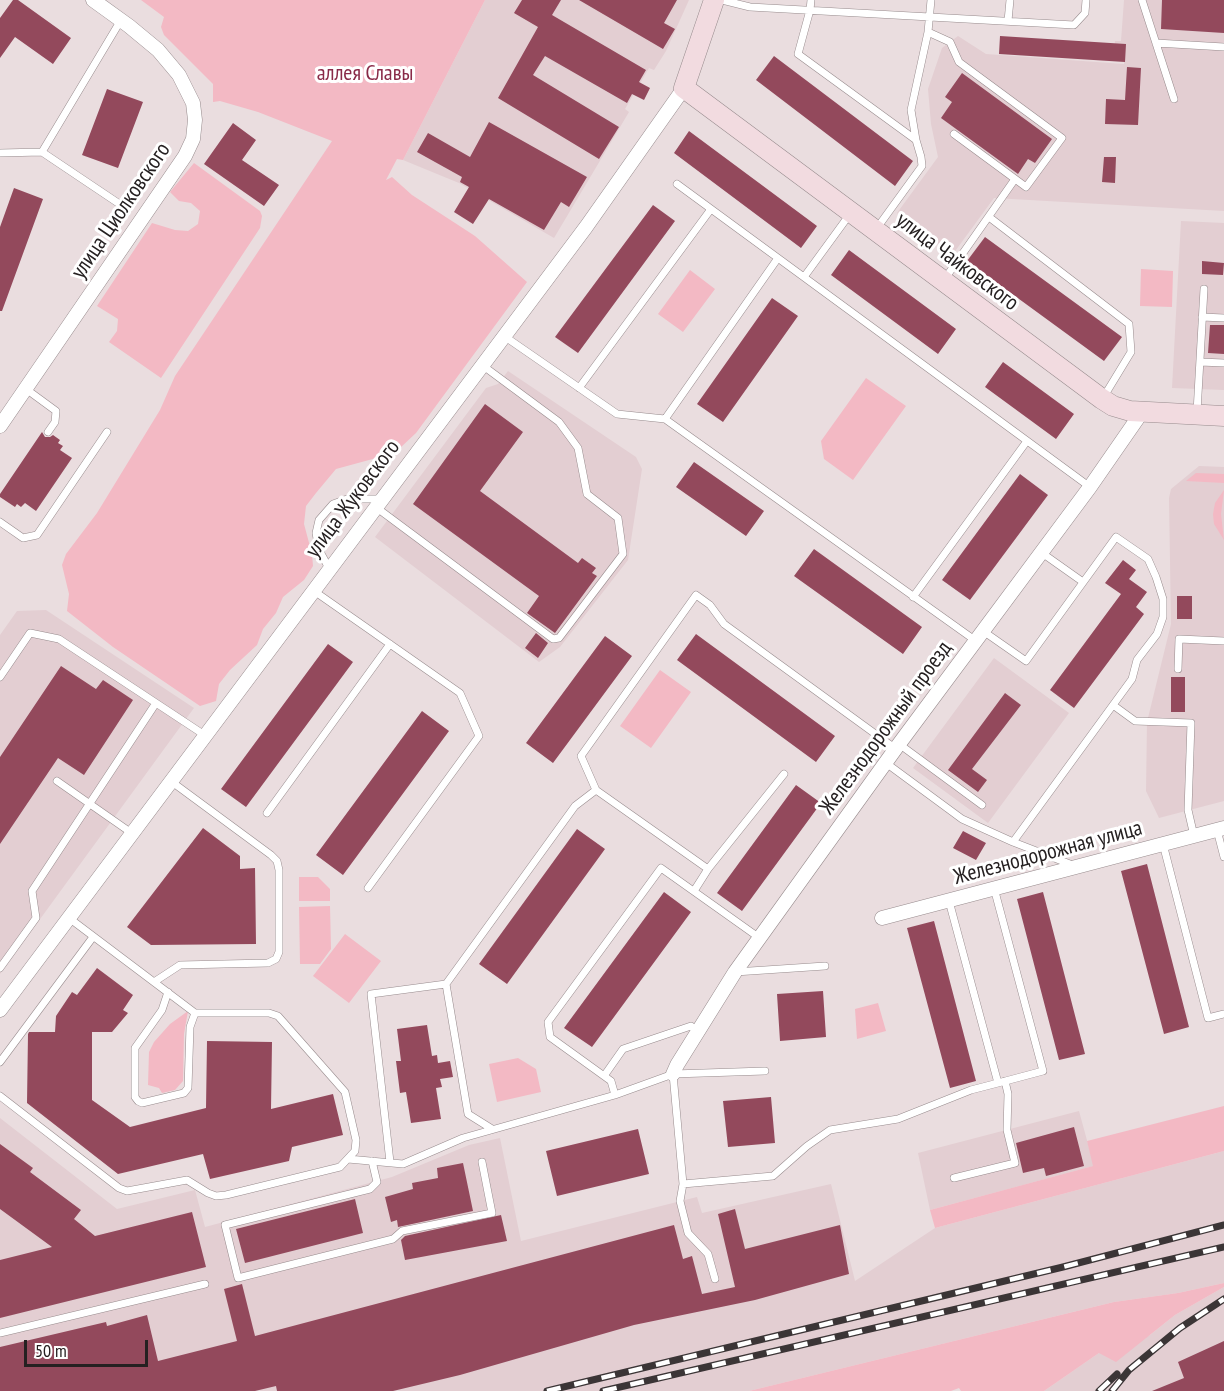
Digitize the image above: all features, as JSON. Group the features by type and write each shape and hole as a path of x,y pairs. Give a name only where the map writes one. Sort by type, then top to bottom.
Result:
{"street":[{"name":"улица Циолковского","path":"0,426 185,156 193,139 195,120 193,103 179,75 158,50 93,0"},
{"name":"улица Жуковского","path":"0,1010 380,504 674,105 690,74 714,0"},
{"name":"улица Чайковского","path":"684,88 1102,399 1124,410 1224,416"},
{"name":"Железнодорожный проезд","path":"673,1074 735,972 761,939 886,762 1090,487 1142,412"},
{"name":"Железнодорожная улица","path":"882,918 1220,829"}],"lane":[{"path":"722,0 750,7 1074,25 1085,13 1086,0"},
{"path":"811,0 798,54 916,140"},
{"path":"875,230 922,166 910,110 928,32 931,0"},
{"path":"1008,21 1010,0"},
{"path":"1142,0 1174,99"},
{"path":"42,152 121,20"},
{"path":"928,32 950,42 959,62 1062,138 1026,187 954,134"},
{"path":"1156,43 1224,47"},
{"path":"0,153 42,152 121,205"},
{"path":"944,281 1015,179"},
{"path":"677,184 1090,487"},
{"path":"579,388 711,209"},
{"path":"804,277 851,212"},
{"path":"989,217 1129,324 1131,352 1102,399"},
{"path":"665,419 778,258"},
{"path":"1197,415 1204,289"},
{"path":"1202,317 1224,318"},
{"path":"504,336 617,414 665,419 913,597 1026,661 1116,537 1148,559 1163,599 1163,617 1157,634 1137,660 1132,679 1013,842"},
{"path":"1200,362 1224,363"},
{"path":"330,570 319,550 316,532 319,520 333,504 347,499 380,504 553,639 559,638 623,554 618,518 587,494 578,447 559,422 482,365"},
{"path":"26,389 56,411 55,422 48,432"},
{"path":"0,522 23,538 37,535 107,432"},
{"path":"913,597 1027,441"},
{"path":"1042,553 1083,582"},
{"path":"314,591 460,693 478,736 368,888"},
{"path":"708,869 596,790 580,756 696,595 710,605 724,624 982,805"},
{"path":"0,677 30,633 58,639 206,736"},
{"path":"1178,669 1179,639 1224,641"},
{"path":"267,813 390,644"},
{"path":"0,968 36,918 32,891 156,703"},
{"path":"1113,705 1135,721 1191,723 1188,810 1194,836"},
{"path":"886,762 962,819 1077,867"},
{"path":"694,891 708,869 784,774"},
{"path":"57,781 133,834"},
{"path":"154,982 180,965 268,963 276,959 279,952 279,870 277,861 172,782"},
{"path":"492,1129 468,1114 446,984 575,806 596,790"},
{"path":"1220,829 1224,857"},
{"path":"1163,844 1208,1018 1224,1014"},
{"path":"615,1095 611,1081 550,1037 548,1022 661,868 761,939"},
{"path":"683,1184 773,1176 807,1146 830,1130 898,1119 971,1090 1043,1071 994,888"},
{"path":"949,901 1002,1082 1008,1094 1006,1130 1015,1162 954,1178"},
{"path":"0,1096 119,1188 127,1191 187,1180 208,1193 216,1196 226,1195 340,1167 355,1151 356,1140 345,1092 278,1016 269,1013 195,1013 69,918"},
{"path":"0,1062 93,937"},
{"path":"735,972 825,966"},
{"path":"390,1162 371,994 446,984"},
{"path":"168,992 162,1010 135,1048 135,1097 138,1101 142,1103 184,1093 188,1088 190,1027 195,1013"},
{"path":"604,1076 623,1049 691,1026 698,1031"},
{"path":"348,1160 403,1164 463,1138 615,1095 673,1074 765,1071"},
{"path":"673,1074 683,1184 680,1201 688,1233 708,1254 715,1279"},
{"path":"372,1161 377,1182 370,1189 225,1226 238,1278 393,1239 402,1231 492,1213 482,1162"},
{"path":"0,1334 205,1284"}],"shaded area":[{"path":"485,0 689,0 666,51 654,70 649,68 625,109 629,112 554,238 459,183 403,160"},
{"path":"1124,0 1224,0 1224,211 994,198 953,254 897,213 938,157 931,124 928,89 942,48 958,36 986,54 1124,64 1125,53 1114,52 1115,41 1121,41"},
{"path":"1181,221 1224,223 1224,390 1172,388"},
{"path":"508,371 636,457 642,469 628,560 560,647 539,662 375,537 486,388 498,384"},
{"path":"1199,466 1224,467 1224,801 1159,818 1146,791 1147,722 1171,624 1169,498 1171,489"},
{"path":"46,610 194,708 0,974 0,635 17,611"},
{"path":"994,658 1069,713 988,823 913,768"},
{"path":"1079,1111 1094,1166 930,1210 918,1153"},
{"path":"0,1118 117,1209 195,1190 205,1227 392,1177 469,1145 500,1138 521,1241 697,1197 702,1213 831,1184 855,1281 935,1228 1224,1151 1224,1283 1178,1293 1114,1302 749,1391 0,1391"},
{"path":"1224,1287 1224,1391 1044,1391 1099,1353 1150,1335 1175,1315"}],"green space":[{"name":"аллея Славы","path":"141,0 485,0 403,160 397,159 386,180 392,177 412,195 475,236 527,282 416,433 400,448 380,457 336,469 316,493 306,506 304,524 313,566 304,580 283,597 276,613 263,629 257,645 230,670 219,684 216,701 200,706 113,647 67,611 69,594 62,565 66,554 97,513 160,410 175,376 332,141 258,112 220,101 213,102 213,84 164,35 161,27 164,17"},
{"path":"194,163 260,211 262,216 260,228 161,378 109,342 117,331 118,319 97,306 152,223 175,230 188,231 198,224 200,211 191,203 179,201 170,192"},
{"path":"1141,269 1173,271 1172,307 1140,306"},
{"path":"690,270 715,289 683,332 658,314"},
{"path":"866,378 906,406 853,480 824,459 821,441"},
{"path":"1196,473 1224,474 1224,483 1186,481"},
{"path":"1224,490 1221,514 1224,540 1214,524 1213,514 1215,503"},
{"path":"660,670 691,692 651,748 620,726"},
{"path":"299,877 318,877 330,889 330,901 299,901"},
{"path":"330,906 331,949 320,964 300,964 299,907"},
{"path":"345,934 381,961 349,1003 313,976"},
{"path":"878,1003 886,1031 857,1039 855,1009"},
{"path":"188,1011 184,1034 183,1081 175,1090 162,1093 159,1088 148,1085 149,1052 154,1042 170,1024"},
{"path":"518,1058 536,1069 541,1092 497,1102 489,1064"},
{"path":"1224,1106 1224,1151 935,1228 930,1210 1093,1166 1087,1141"},
{"path":"1224,1283 1224,1287 1175,1315 1116,1362 1099,1353 1044,1391 961,1391 959,1388 951,1391 749,1391 1114,1302 1178,1293"}],"building":[{"path":"13,0 18,0 71,38 53,64 15,37 0,58 0,18"},
{"path":"522,0 561,0 552,15 646,70 639,82 650,88 644,100 632,94 627,103 545,56 533,75 619,127 599,159 498,98 538,27 514,13"},
{"path":"579,0 677,0 664,23 675,29 663,49"},
{"path":"1162,0 1224,0 1224,33 1161,29"},
{"path":"1000,36 1126,44 1125,62 999,54"},
{"path":"774,56 913,161 895,186 756,80"},
{"path":"1127,67 1141,68 1138,125 1105,124 1106,99 1125,100"},
{"path":"962,73 1052,139 1035,163 1028,159 1018,174 941,118 952,102 945,97"},
{"path":"107,89 143,102 118,168 82,155"},
{"path":"489,122 587,177 569,207 561,202 544,230 489,199 473,224 454,212 469,187 460,182 462,177 417,152 428,133 470,157"},
{"path":"233,123 256,140 242,160 279,185 264,206 204,164"},
{"path":"689,131 817,226 801,248 674,153"},
{"path":"1104,157 1116,157 1115,183 1102,182"},
{"path":"14,188 43,199 2,311 0,311 0,227"},
{"path":"653,205 675,221 578,353 555,337"},
{"path":"985,237 1122,337 1104,361 967,261"},
{"path":"849,250 956,329 938,354 831,275"},
{"path":"1202,261 1224,263 1223,275 1202,274"},
{"path":"772,298 798,316 723,422 697,404"},
{"path":"1210,325 1224,325 1224,354 1208,353"},
{"path":"1003,362 1074,414 1056,439 985,387"},
{"path":"485,404 523,432 480,491 578,563 582,558 596,568 592,573 597,576 555,633 527,613 539,596 413,504"},
{"path":"42,432 45,437 53,435 60,440 58,443 63,446 60,450 72,458 36,511 25,503 21,507 17,504 15,507 0,497 0,494"},
{"path":"694,462 764,511 746,536 676,487"},
{"path":"1020,474 1048,495 970,600 942,580"},
{"path":"814,549 922,627 903,654 794,576"},
{"path":"1123,560 1136,570 1129,579 1147,592 1136,607 1144,614 1074,708 1050,690 1121,594 1105,583"},
{"path":"1177,596 1192,596 1192,619 1177,619"},
{"path":"536,633 548,643 538,658 525,648"},
{"path":"696,634 835,736 816,762 677,660"},
{"path":"605,636 632,656 553,763 526,743"},
{"path":"328,644 353,662 246,807 221,789"},
{"path":"61,666 96,689 103,680 133,700 84,775 58,758 0,844 0,757"},
{"path":"1171,677 1185,677 1185,712 1171,712"},
{"path":"1005,693 1021,705 972,769 987,780 978,792 948,770"},
{"path":"422,711 449,731 343,875 316,855"},
{"path":"796,785 821,803 742,911 717,893"},
{"path":"203,828 240,856 240,869 255,868 256,944 151,945 127,927"},
{"path":"577,829 605,849 507,984 479,964"},
{"path":"963,831 986,843 976,860 953,848"},
{"path":"1147,864 1189,1027 1164,1034 1121,871"},
{"path":"664,892 691,912 592,1047 564,1028"},
{"path":"1043,892 1085,1054 1059,1060 1017,899"},
{"path":"934,921 976,1081 950,1088 907,928"},
{"path":"97,968 133,995 123,1010 128,1013 112,1032 92,1032 92,1100 130,1127 206,1108 207,1041 272,1042 271,1109 333,1094 343,1135 292,1147 289,1161 210,1179 203,1154 118,1174 27,1103 29,1032 55,1032 56,1016 72,992 77,995"},
{"path":"823,991 826,1037 780,1041 777,994"},
{"path":"427,1025 432,1056 437,1055 438,1063 450,1061 453,1077 440,1079 442,1087 436,1088 441,1119 411,1123 406,1092 400,1093 396,1061 401,1061 397,1029"},
{"path":"771,1097 775,1143 728,1147 723,1101"},
{"path":"1074,1127 1084,1166 1046,1176 1044,1168 1023,1173 1016,1143"},
{"path":"638,1129 649,1174 557,1196 546,1151"},
{"path":"0,1144 33,1168 30,1172 81,1210 74,1219 95,1236 192,1212 206,1267 0,1318 0,1260 52,1247 0,1209"},
{"path":"463,1163 473,1211 398,1227 397,1220 391,1222 385,1197 413,1189 412,1183 438,1178 437,1168"},
{"path":"355,1199 363,1233 245,1263 236,1229"},
{"path":"735,1209 745,1249 840,1225 849,1274 755,1300 634,1325 460,1375 393,1391 277,1391 276,1386 255,1391 0,1391 0,1347 106,1322 107,1326 147,1315 158,1361 237,1341 224,1289 242,1284 255,1336 674,1225 683,1259 692,1256 702,1294 735,1287 718,1214"},
{"path":"501,1215 507,1241 405,1260 401,1240 405,1236"},
{"path":"1224,1341 1224,1391 1152,1391 1184,1378 1178,1362"}],"railway":[{"path":"547,1391 1063,1267 1224,1225"},
{"path":"603,1391 1224,1247"},
{"path":"1112,1391 1129,1370 1180,1328 1224,1299"},
{"path":"1099,1391 1117,1374"}]}
